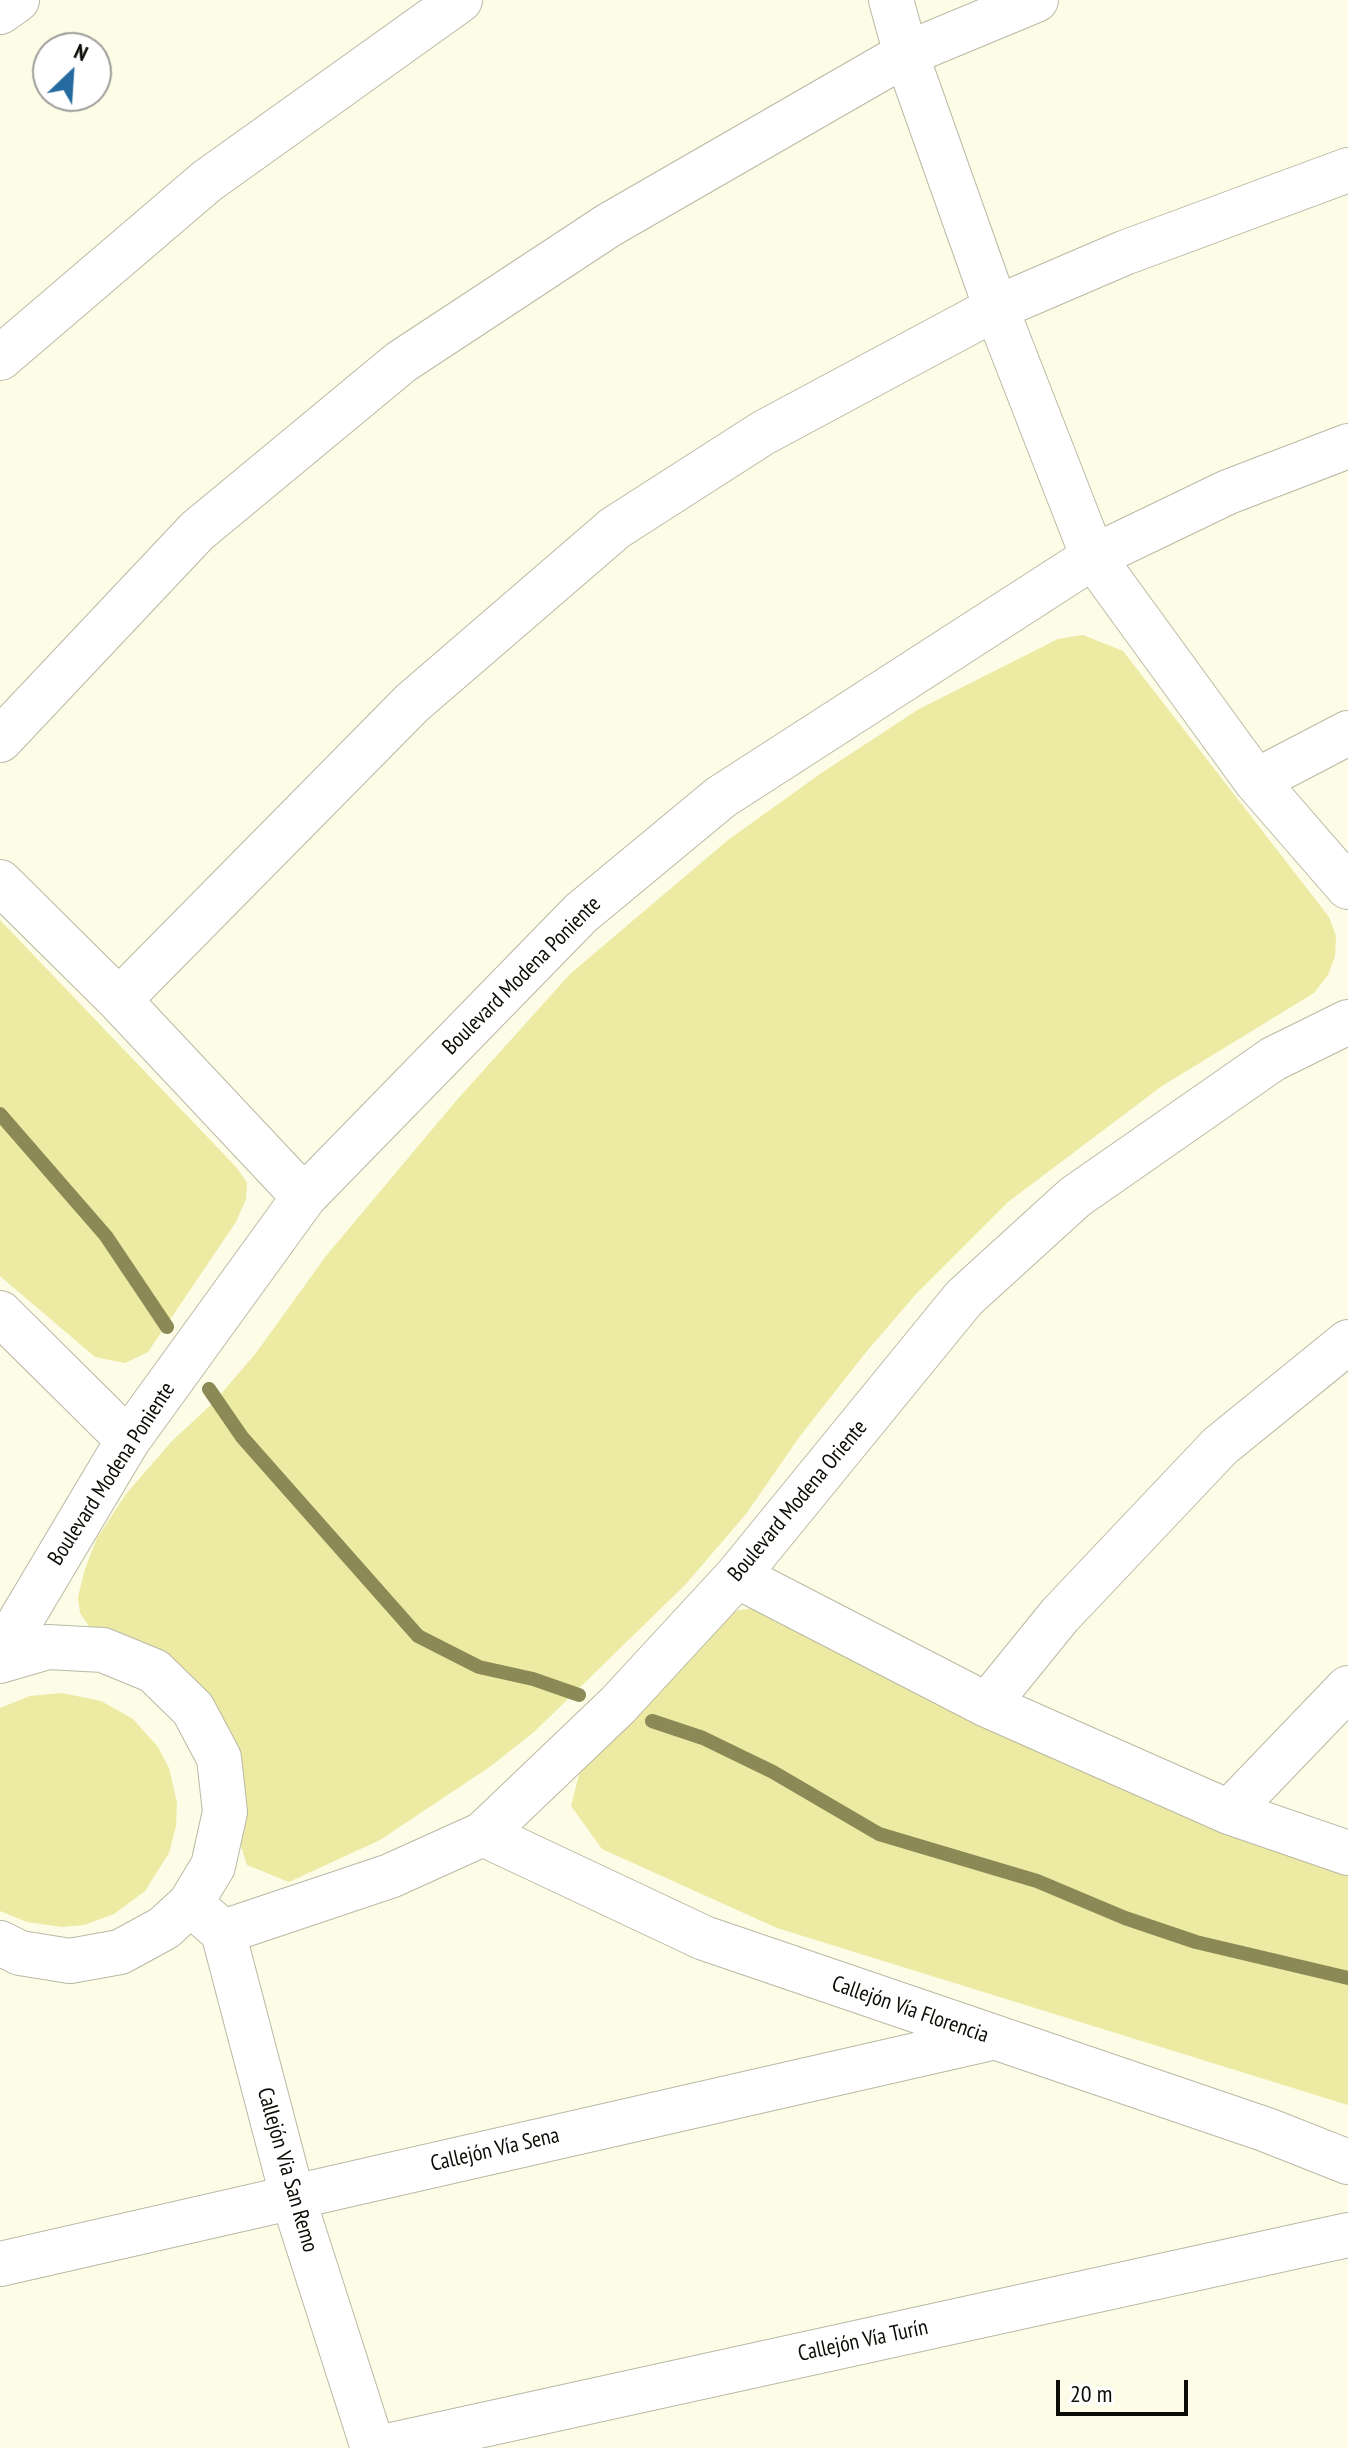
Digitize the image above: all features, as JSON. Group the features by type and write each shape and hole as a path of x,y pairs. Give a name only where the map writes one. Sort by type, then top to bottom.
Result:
{"street":[{"path":"0,12 17,0"},
{"path":"0,358 207,181 460,0"},
{"path":"891,0 906,54 996,308 1093,557 1256,781 1348,887"},
{"path":"0,740 197,531 401,362 609,225 906,54 1036,0"},
{"path":"119,1000 412,703 615,528 763,433 996,308 1124,253 1348,170"},
{"name":"Boulevard Modena Poniente","path":"0,1655 128,1440 304,1197 581,913 721,797 1093,557 1228,492 1348,446"},
{"path":"1256,781 1348,733"},
{"path":"0,882 119,1000 304,1197"},
{"name":"Boulevard Modena Oriente","path":"223,1932 390,1876 483,1834 618,1705 737,1576 964,1298 1075,1197 1273,1059 1348,1022"},
{"path":"0,1313 128,1440"},
{"path":"987,1705 1060,1615 1220,1446 1348,1342"},
{"path":"737,1576 987,1705 1229,1812 1348,1853"},
{"path":"0,1661 48,1647 103,1650 154,1671 193,1709 219,1758 225,1812 213,1866 190,1904 164,1928 120,1952 70,1961 7,1952"},
{"path":"1229,1812 1348,1688"},
{"name":"Callejón Vía Florencia","path":"483,1834 704,1938 1267,2130 1348,2162"},
{"path":"190,1904 223,1932"},
{"name":"Callejón Via San Remo","path":"223,1932 292,2195 376,2448"},
{"name":"Callejón Vía Sena","path":"0,2264 991,2038"},
{"name":"Callejón Vía Turín","path":"376,2448 1348,2235"}],"shaded area":[{"path":"1083,635 1123,651 1329,917 1336,936 1335,956 1328,975 1314,993 1162,1086 1008,1202 916,1294 867,1351 800,1436 746,1514 685,1585 535,1731 491,1766 380,1840 289,1882 247,1865 240,1843 228,1741 91,1629 80,1613 78,1597 85,1569 97,1538 126,1494 256,1353 326,1256 456,1101 570,974 728,840 820,774 919,709 1058,639"},
{"path":"0,920 237,1168 247,1183 246,1199 236,1222 148,1352 125,1363 95,1357 0,1276"},
{"path":"768,1606 1348,1871 1348,2105 777,1928 602,1849 571,1806 581,1767 734,1611"},
{"path":"62,1693 101,1701 133,1719 158,1747 169,1768 177,1803 176,1826 169,1853 145,1891 114,1914 84,1925 62,1927 27,1922 0,1911 0,1708 30,1696"}],"waterway":[{"path":"0,1114 106,1236 167,1327"},
{"path":"209,1389 242,1437 418,1636 479,1667 533,1679 579,1695"},
{"path":"652,1721 703,1738 773,1772 879,1834 1037,1881 1125,1918 1196,1942 1348,1978"}]}
